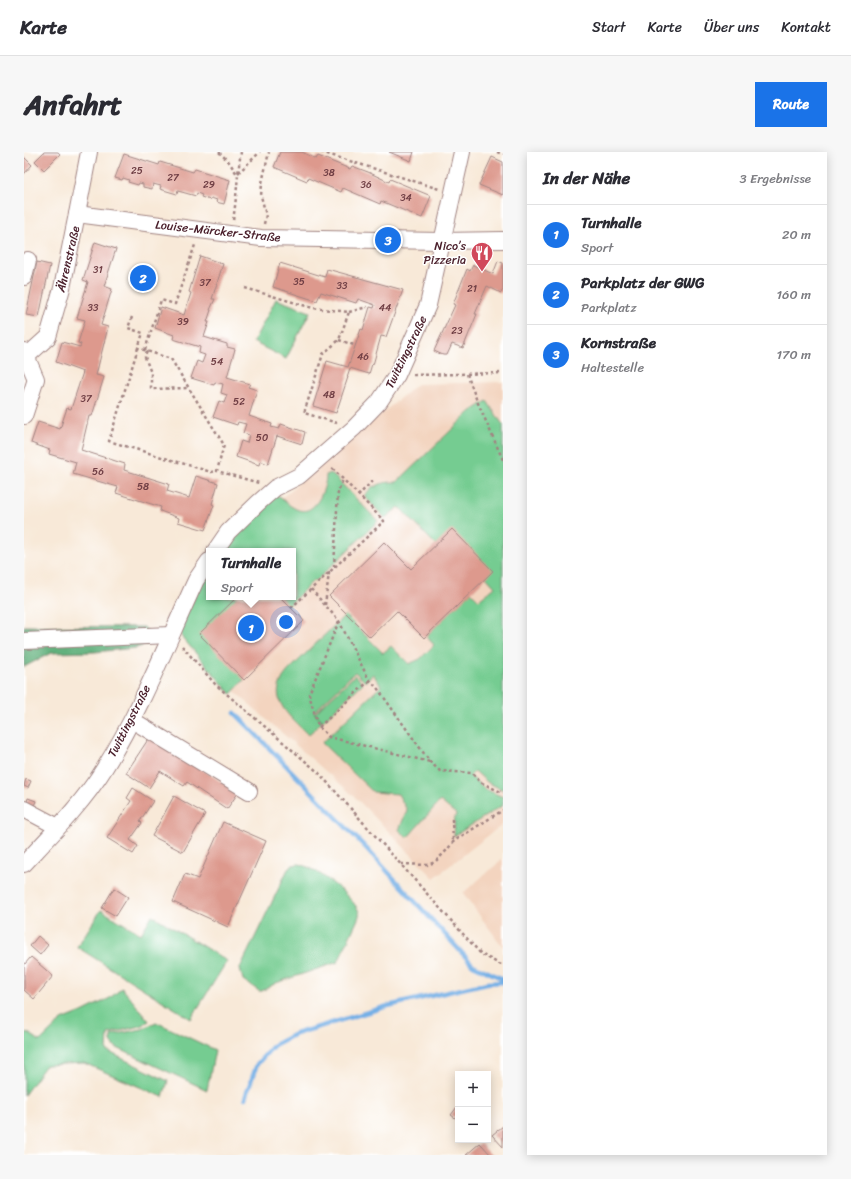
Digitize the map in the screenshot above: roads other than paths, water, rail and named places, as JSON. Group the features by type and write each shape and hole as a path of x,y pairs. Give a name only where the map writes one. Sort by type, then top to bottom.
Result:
{"street":[{"name":"Ährenstraße","path":"25,354 48,337 62,288 78,214 89,152"},
{"name":"Twittingstraße","path":"217,548 228,532 275,488 299,476 354,428 379,402 397,375 428,305 462,152"},
{"name":"Louise-Märcker-Straße","path":"78,214 261,238 442,241 503,240"},
{"path":"24,277 28,260"},
{"path":"24,416 36,380 25,354"},
{"name":"Twittingstraße","path":"24,864 73,810 104,770 132,720 196,580 206,565"},
{"path":"24,641 171,635"},
{"path":"132,720 249,791"},
{"path":"24,809 58,827"}],"waterway":[{"path":"235,713 366,848 473,965 503,979"},
{"path":"245,1098 257,1064 274,1045 295,1034 388,1006 487,983 503,982"}],"place":[{"name":"Kornstraße","path":"388,240"},
{"name":"Nico’s Pizzeria","path":"482,272"},
{"name":"Parkplatz der GWG","path":"143,278"},
{"name":"Turnhalle","path":"251,628"}]}
